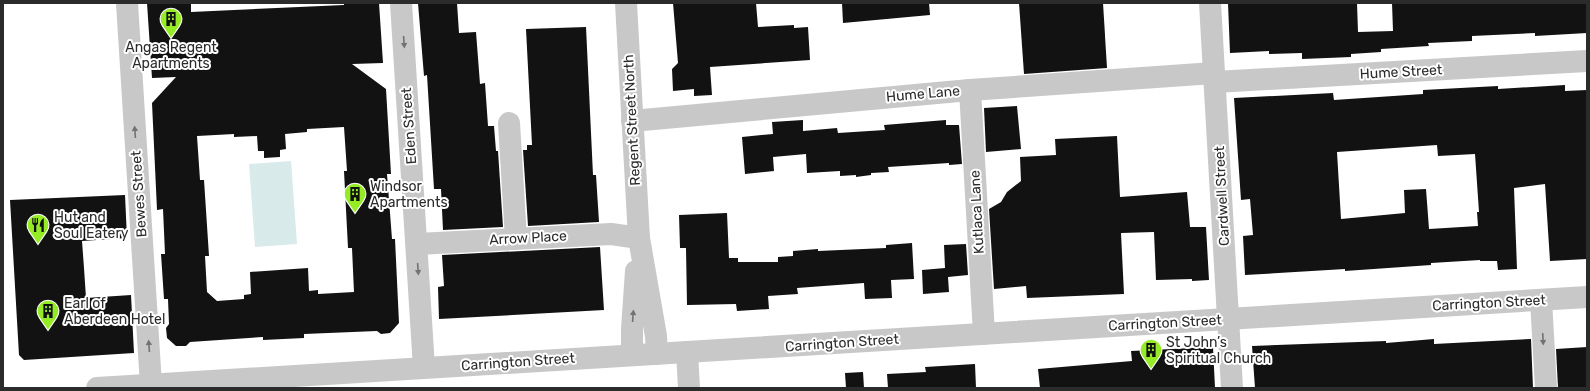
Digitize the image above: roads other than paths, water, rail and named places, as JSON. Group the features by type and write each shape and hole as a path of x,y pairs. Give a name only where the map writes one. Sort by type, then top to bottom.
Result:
{"street":[{"name":"Bewes Street","path":"126,3 151,385"},
{"name":"Eden Street","path":"401,3 424,368"},
{"name":"Regent Street North","path":"626,3 639,238 656,336 657,354"},
{"name":"Cardwell Street","path":"1210,3 1232,388"},
{"name":"Hume Street","path":"1215,78 1587,61"},
{"name":"Hume Lane","path":"632,121 970,90 1215,78"},
{"name":"Kutlaca Lane","path":"970,90 984,334"},
{"path":"509,123 516,239"},
{"name":"Arrow Place","path":"417,244 611,234 639,238"},
{"name":"Regent Street North","path":"632,355 632,329 639,238"},
{"name":"Carrington Street","path":"97,388 151,385 193,385 424,368 1587,297"},
{"path":"1541,300 1546,388"},
{"path":"687,352 689,388"}],"place":[{"name":"Angas Regent Apartments","path":"171,38"},
{"name":"Windsor Apartments","path":"355,214"},
{"name":"Hut and Soul Eatery","path":"38,244"},
{"name":"Earl of Aberdeen Hotel","path":"48,330"},
{"name":"St John’s Spiritual Church","path":"1151,370"}]}
